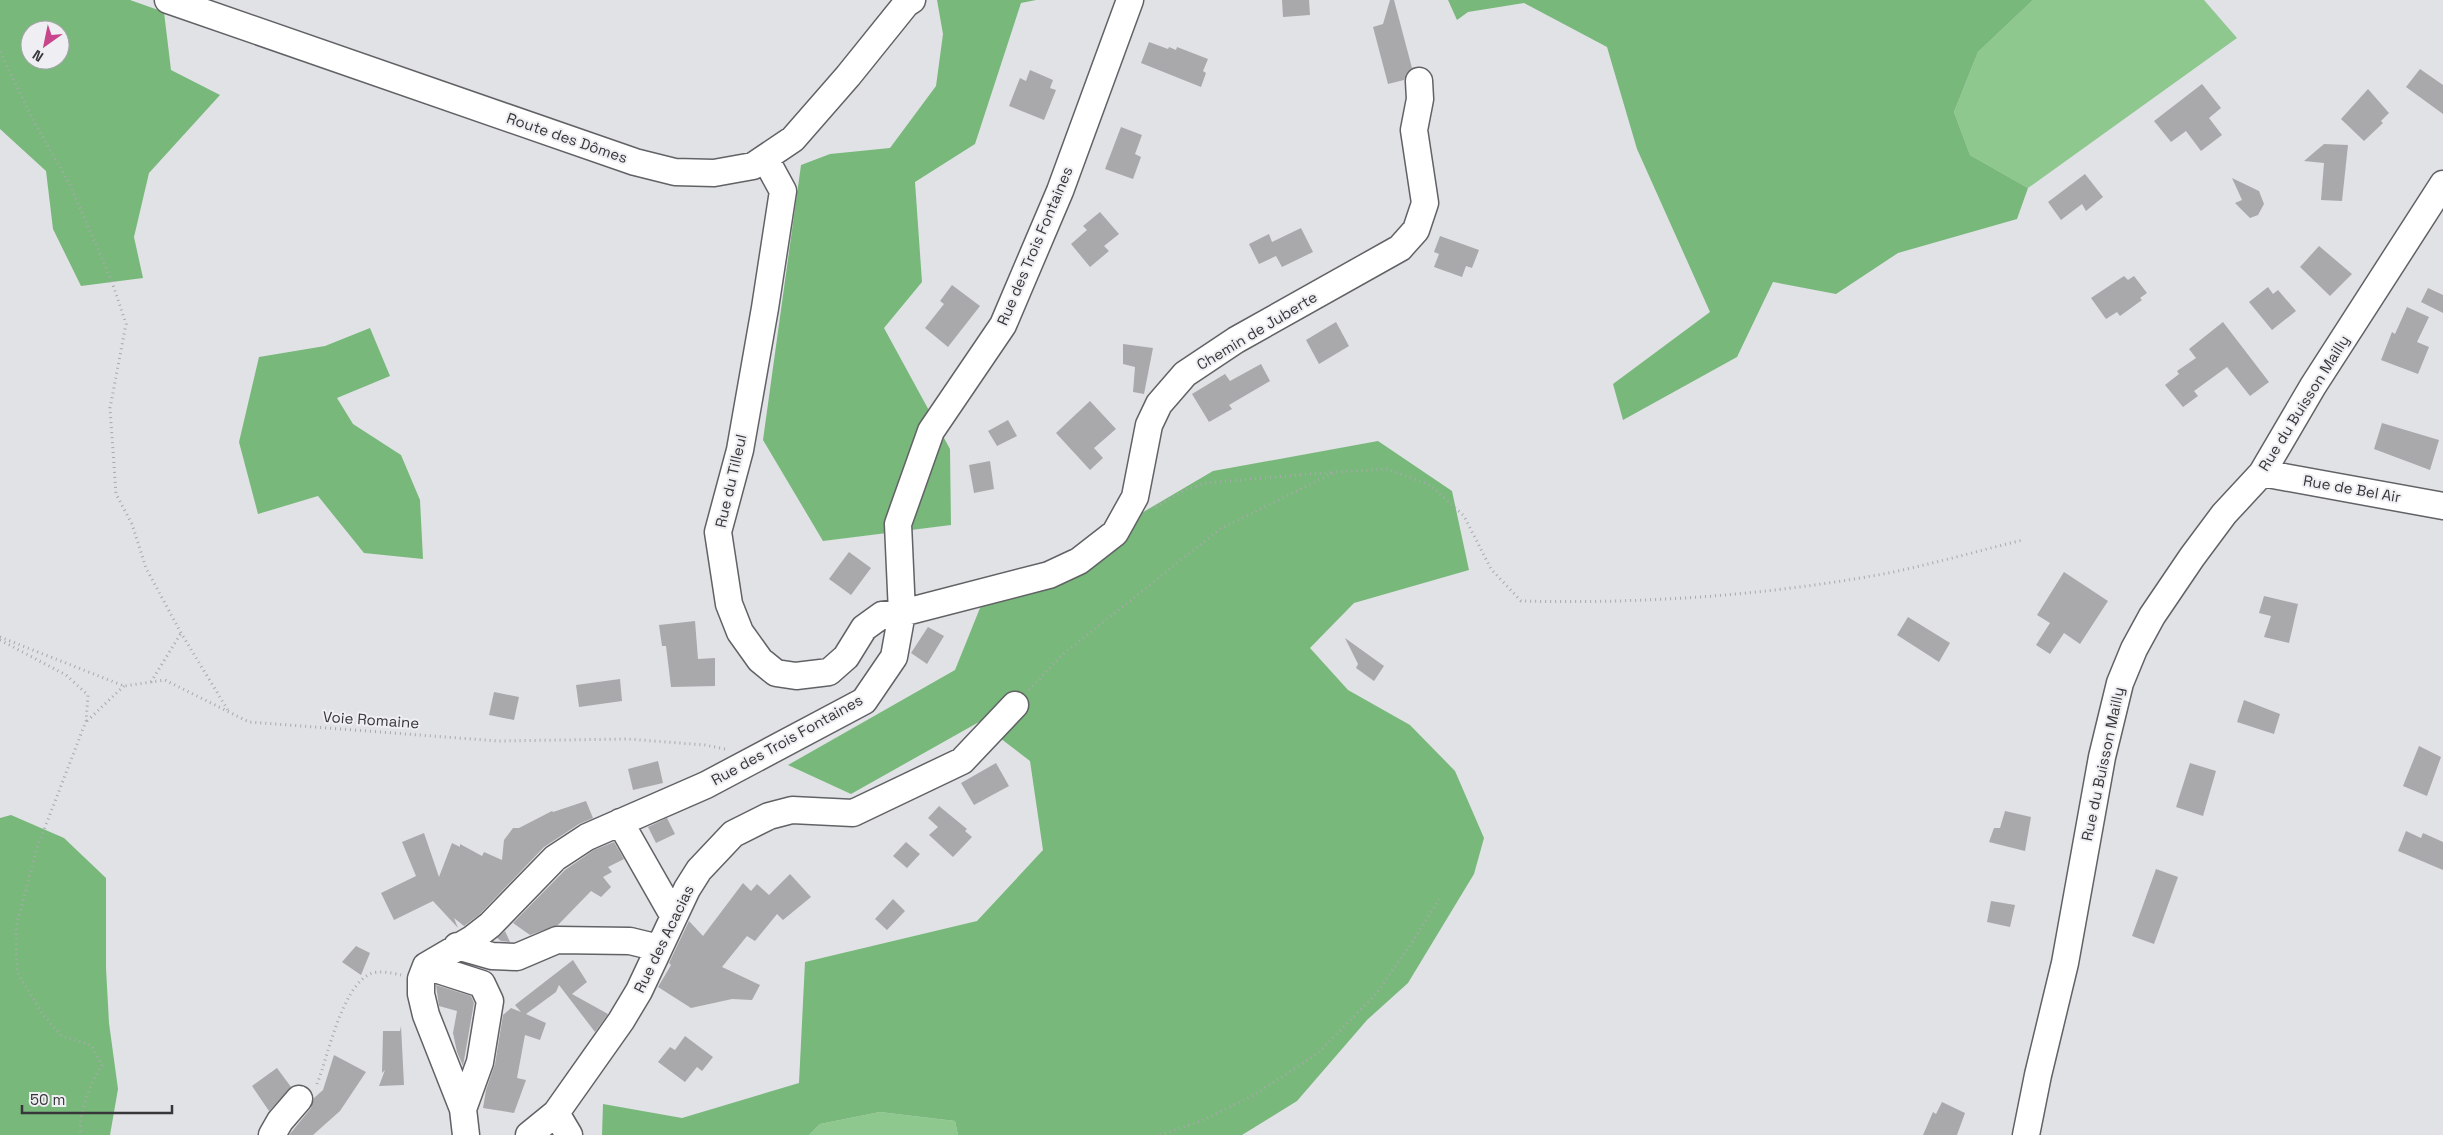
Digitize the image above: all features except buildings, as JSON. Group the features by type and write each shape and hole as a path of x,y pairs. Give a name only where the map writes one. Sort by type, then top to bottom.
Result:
{"street":[{"name":"Route des Dômes","path":"168,0 635,162 675,172 714,173 753,166 793,139 848,76 906,4 912,0"},
{"name":"Rue des Trois Fontaines","path":"424,972 458,946 472,939 490,924 555,858 587,837 706,785 759,755 864,701 894,657 902,613 898,524 931,431 1003,325 1060,191 1130,0"},
{"name":"Chemin de Juberte","path":"902,613 1049,575 1079,561 1115,532 1135,497 1149,425 1159,404 1185,374 1236,340 1400,248 1416,230 1425,202 1414,130 1420,99 1419,81"},
{"name":"Rue du Tilleul","path":"765,158 783,191 740,450 718,532 729,604 740,632 760,660 776,673 796,676 828,672 846,657 864,628 882,615 902,613"},
{"name":"Rue du Buisson Mailly","path":"2026,1135 2038,1075 2065,963 2102,757 2120,683 2134,650 2152,616 2187,564 2224,514 2262,473 2318,378 2443,184"},
{"name":"Rue de Bel Air","path":"2262,473 2443,506"},
{"name":"Rue des Acacias","path":"528,1135 556,1112 621,1021 639,991 674,915 699,870 733,834 769,816 792,810 853,813 962,761 1015,705"},
{"path":"620,822 674,915"},
{"path":"458,946 492,956 517,958 557,940 630,940 659,948"},
{"path":"462,1109 480,1062 490,1001 482,984 424,972 420,994 426,1015 462,1109 466,1135"},
{"path":"272,1135 280,1121 299,1099"},
{"path":"556,1112 569,1135"}],"path":[{"path":"0,52 34,120 69,183 112,279 126,324 110,408 116,494 132,524 146,568 181,633 229,712"},
{"path":"1153,509 1183,491 1205,483 1387,469 1430,485 1464,516 1491,569 1522,601 1577,602 1739,594 1873,575 2023,540"},
{"path":"1015,705 1062,655 1220,529 1335,472"},
{"path":"150,682 181,633"},
{"path":"0,638 124,686 86,721"},
{"path":"0,638 66,675 88,695 86,721 37,848 16,927 17,972 43,1015 62,1036 91,1045 102,1065 95,1075 85,1104 81,1135"},
{"name":"Voie Romaine","path":"124,686 166,680 249,722 498,741 628,739 705,745 759,755"},
{"path":"1160,1135 1201,1122 1254,1095 1316,1054 1376,994 1415,938 1439,899"},
{"path":"299,1099 314,1092 334,1028 361,981 371,973 424,972"}],"green space":[{"path":"0,0 130,0 164,12 171,70 220,95 149,173 134,237 143,278 81,286 53,229 46,171 0,129"},
{"path":"937,0 1036,0 1021,3 975,144 915,182 922,282 884,328 950,449 951,525 823,541 763,440 801,165 830,154 890,148 936,86 943,34"},
{"path":"1448,0 2033,0 1978,52 1954,112 1970,155 2028,188 2017,219 1898,253 1836,294 1773,282 1737,357 1623,420 1613,384 1710,312 1637,149 1607,47 1524,3 1468,12 1457,20"},
{"path":"2033,0 2204,0 2237,38 2028,188 1970,155 1954,112 1978,52"},
{"path":"370,328 390,376 337,398 353,424 401,455 420,500 423,559 364,553 318,496 258,514 239,442 259,357 325,346"},
{"path":"1378,441 1452,491 1469,570 1354,603 1310,648 1348,690 1410,725 1455,771 1484,838 1474,874 1408,983 1367,1020 1297,1101 1242,1135 958,1135 955,1121 880,1112 820,1124 809,1135 602,1135 603,1104 682,1118 799,1083 805,962 977,921 1043,850 1030,761 979,722 851,794 788,765 955,670 980,608 1213,471"},
{"path":"11,815 64,838 106,878 106,968 109,1023 118,1089 110,1135 0,1135 0,818"},
{"path":"880,1112 955,1121 958,1135 809,1135 820,1124"}]}
